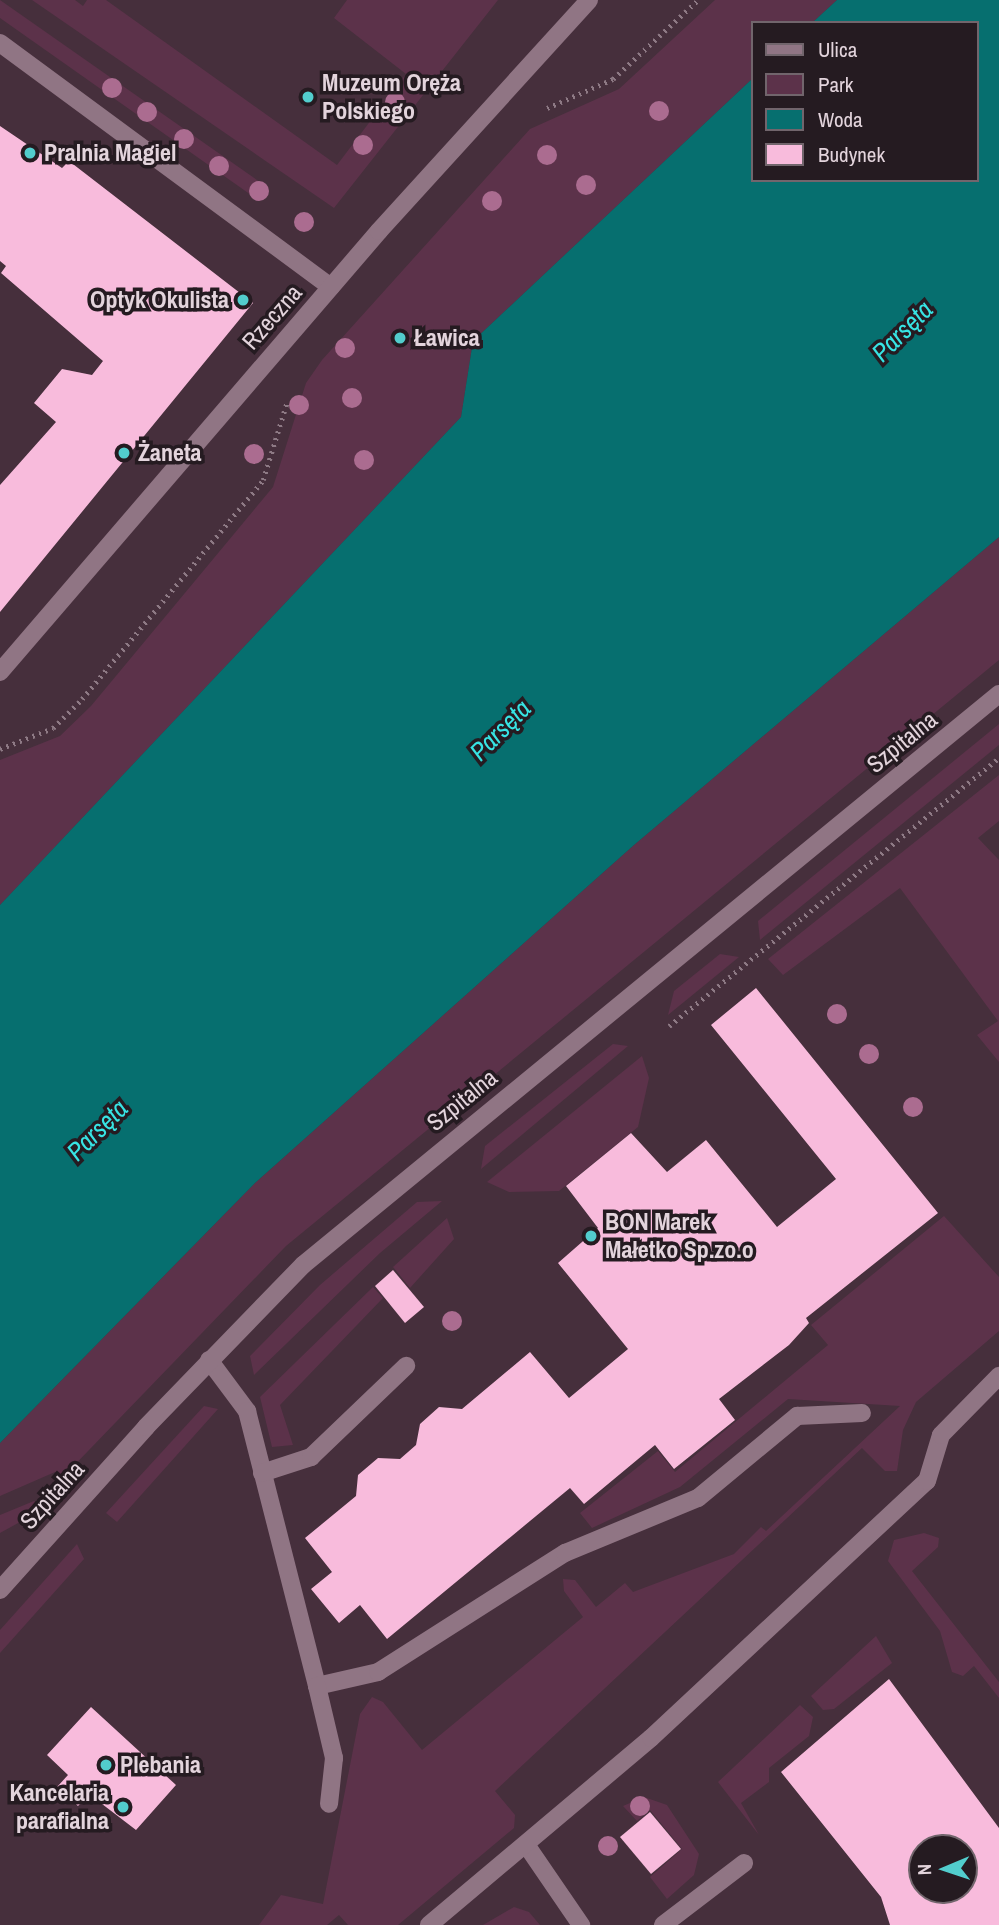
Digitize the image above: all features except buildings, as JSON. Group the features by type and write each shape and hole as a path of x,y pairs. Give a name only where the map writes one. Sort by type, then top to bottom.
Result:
{"street":[{"name":"Rzeczna","path":"0,672 331,287 589,0"},
{"path":"0,43 331,287"},
{"name":"Szpitalna","path":"0,1590 209,1360 347,1227 999,694"},
{"path":"209,1360 242,1399 334,1758 329,1804"},
{"path":"262,1473 311,1457 406,1366"},
{"path":"429,1925 527,1846 927,1481 941,1435 999,1376"},
{"path":"317,1686 378,1672 565,1553 698,1498 797,1416 862,1413"},
{"path":"527,1846 581,1925"},
{"path":"663,1925 744,1863"}],"path":[{"path":"534,114 613,79 698,0"},
{"path":"0,749 36,737 63,719 263,480 291,390"},
{"path":"668,1026 999,758"}],"green space":[{"path":"0,0 267,187 258,200 0,18"},
{"path":"32,0 75,0 83,6 87,0 106,0 337,165 406,74 334,18 347,0 498,0 334,208"},
{"path":"715,0 837,0 814,21 750,21 750,81 473,341 461,417 0,905 0,760 60,736 91,706 273,487 306,383 322,360 530,129 619,89"},
{"path":"999,537 999,660 286,1246 62,1478 55,1472 0,1496 0,1443 255,1183 634,845"},
{"path":"999,724 999,745 760,940 758,921"},
{"path":"999,775 999,821 978,838 999,860 999,1062 977,1035 998,1021 900,888 783,975 768,959"},
{"path":"720,954 739,957 668,1015 674,991"},
{"path":"613,1044 628,1046 481,1169 485,1146"},
{"path":"642,1056 649,1078 638,1127 559,1191 509,1192 487,1182"},
{"path":"442,1201 380,1253 254,1375 250,1356 320,1285 417,1202"},
{"path":"944,1216 999,1277 999,1331 916,1402 903,1430 897,1471 885,1471 862,1448 495,1791 515,1815 514,1828 398,1925 348,1925 339,1915 327,1925 259,1925 281,1895 323,1904 360,1714 372,1697 383,1702 422,1750 583,1617 564,1591 563,1579 575,1580 596,1607 625,1583 633,1592 734,1554 761,1527 766,1531 900,1406 788,1399 680,1487 592,1528 580,1513 658,1451 675,1472 828,1345 811,1325"},
{"path":"447,1218 454,1239 410,1288 393,1267"},
{"path":"373,1287 383,1298 280,1405 293,1445 272,1447 260,1397"},
{"path":"204,1406 218,1409 117,1522 106,1513"},
{"path":"34,1501 40,1505 29,1517 0,1533 0,1515"},
{"path":"924,1533 939,1538 938,1547 912,1571 999,1682 999,1698 974,1666 963,1676 952,1672 940,1631 888,1561 894,1540"},
{"path":"77,1544 84,1559 0,1653 0,1630"},
{"path":"876,1636 892,1663 834,1709 823,1710 811,1696"},
{"path":"800,1705 813,1717 809,1736 769,1768 769,1782 741,1803 759,1835 718,1782"},
{"path":"644,1797 667,1805 699,1854 694,1875 667,1899 650,1877 682,1849 650,1810 637,1821 623,1806"},
{"path":"514,1907 529,1912 540,1925 483,1925"}],"water":[{"name":"Parsęta","path":"837,0 999,0 999,537 634,845 255,1183 0,1443 0,905 461,417 473,341 750,81 750,182 978,182 978,21 814,21"}],"place":[{"name":"Muzeum Oręża Polskiego","path":"308,97"},
{"name":"Pralnia Magiel","path":"30,153"},
{"name":"Optyk Okulista","path":"243,300"},
{"name":"Ławica","path":"400,338"},
{"name":"Żaneta","path":"124,453"},
{"name":"BON Marek Małetko Sp.zo.o","path":"591,1236"},
{"name":"Plebania","path":"106,1765"},
{"name":"Kancelaria parafialna","path":"123,1807"}]}
